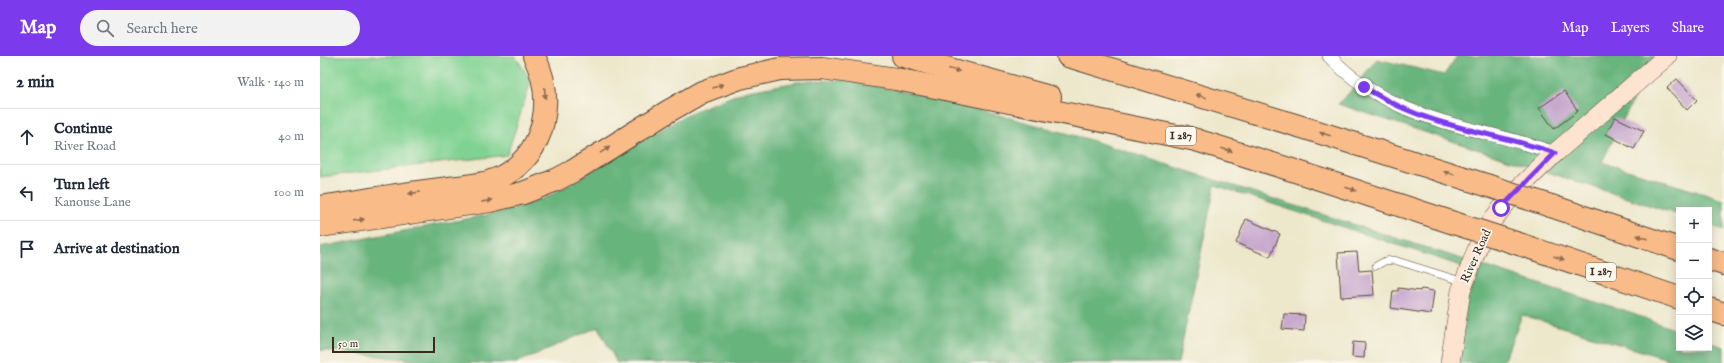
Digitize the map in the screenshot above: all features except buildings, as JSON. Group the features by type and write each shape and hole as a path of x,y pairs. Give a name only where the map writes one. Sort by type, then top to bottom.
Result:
{"highway":[{"path":"320,207 477,184 503,175 515,167 534,146 544,118 546,103 544,85 534,56"},
{"name":"I 287","path":"903,56 1012,86 1196,140 1522,245 1676,297"},
{"path":"1068,56 1298,125 1551,206 1676,248"},
{"path":"320,226 490,201 523,193 551,182 573,171 667,112 702,92 740,78 780,69 801,67 822,68 896,79 1196,140"},
{"path":"1712,261 1724,264"},
{"path":"1712,310 1724,314"}],"street":[{"path":"1329,56 1364,87 1406,109 1463,128 1525,142 1555,153"},
{"name":"River Road","path":"1450,363 1461,291 1481,239 1491,222 1514,193 1555,153 1667,56"}],"lane":[{"path":"1376,266 1385,261 1394,260 1464,282"}],"green space":[{"path":"320,56 515,56 531,81 507,155 320,177"},
{"path":"1457,56 1655,56 1602,162 1724,200 1724,230 1712,226 1712,207 1676,207 1676,214 1338,104 1377,59 1444,75"},
{"path":"852,80 969,107 1084,138 1630,313 1676,330 1676,351 1712,351 1712,343 1724,347 1724,363 1681,363 1522,315 1503,363 1445,363 1461,266 1215,185 1178,363 617,363 598,327 516,363 413,363 407,359 320,350 320,247 502,212 548,197 689,113 743,92 803,81"}],"route":[{"path":"1364,87 1380,97 1406,109 1463,128 1525,142 1555,153 1514,193 1501,208"}]}
